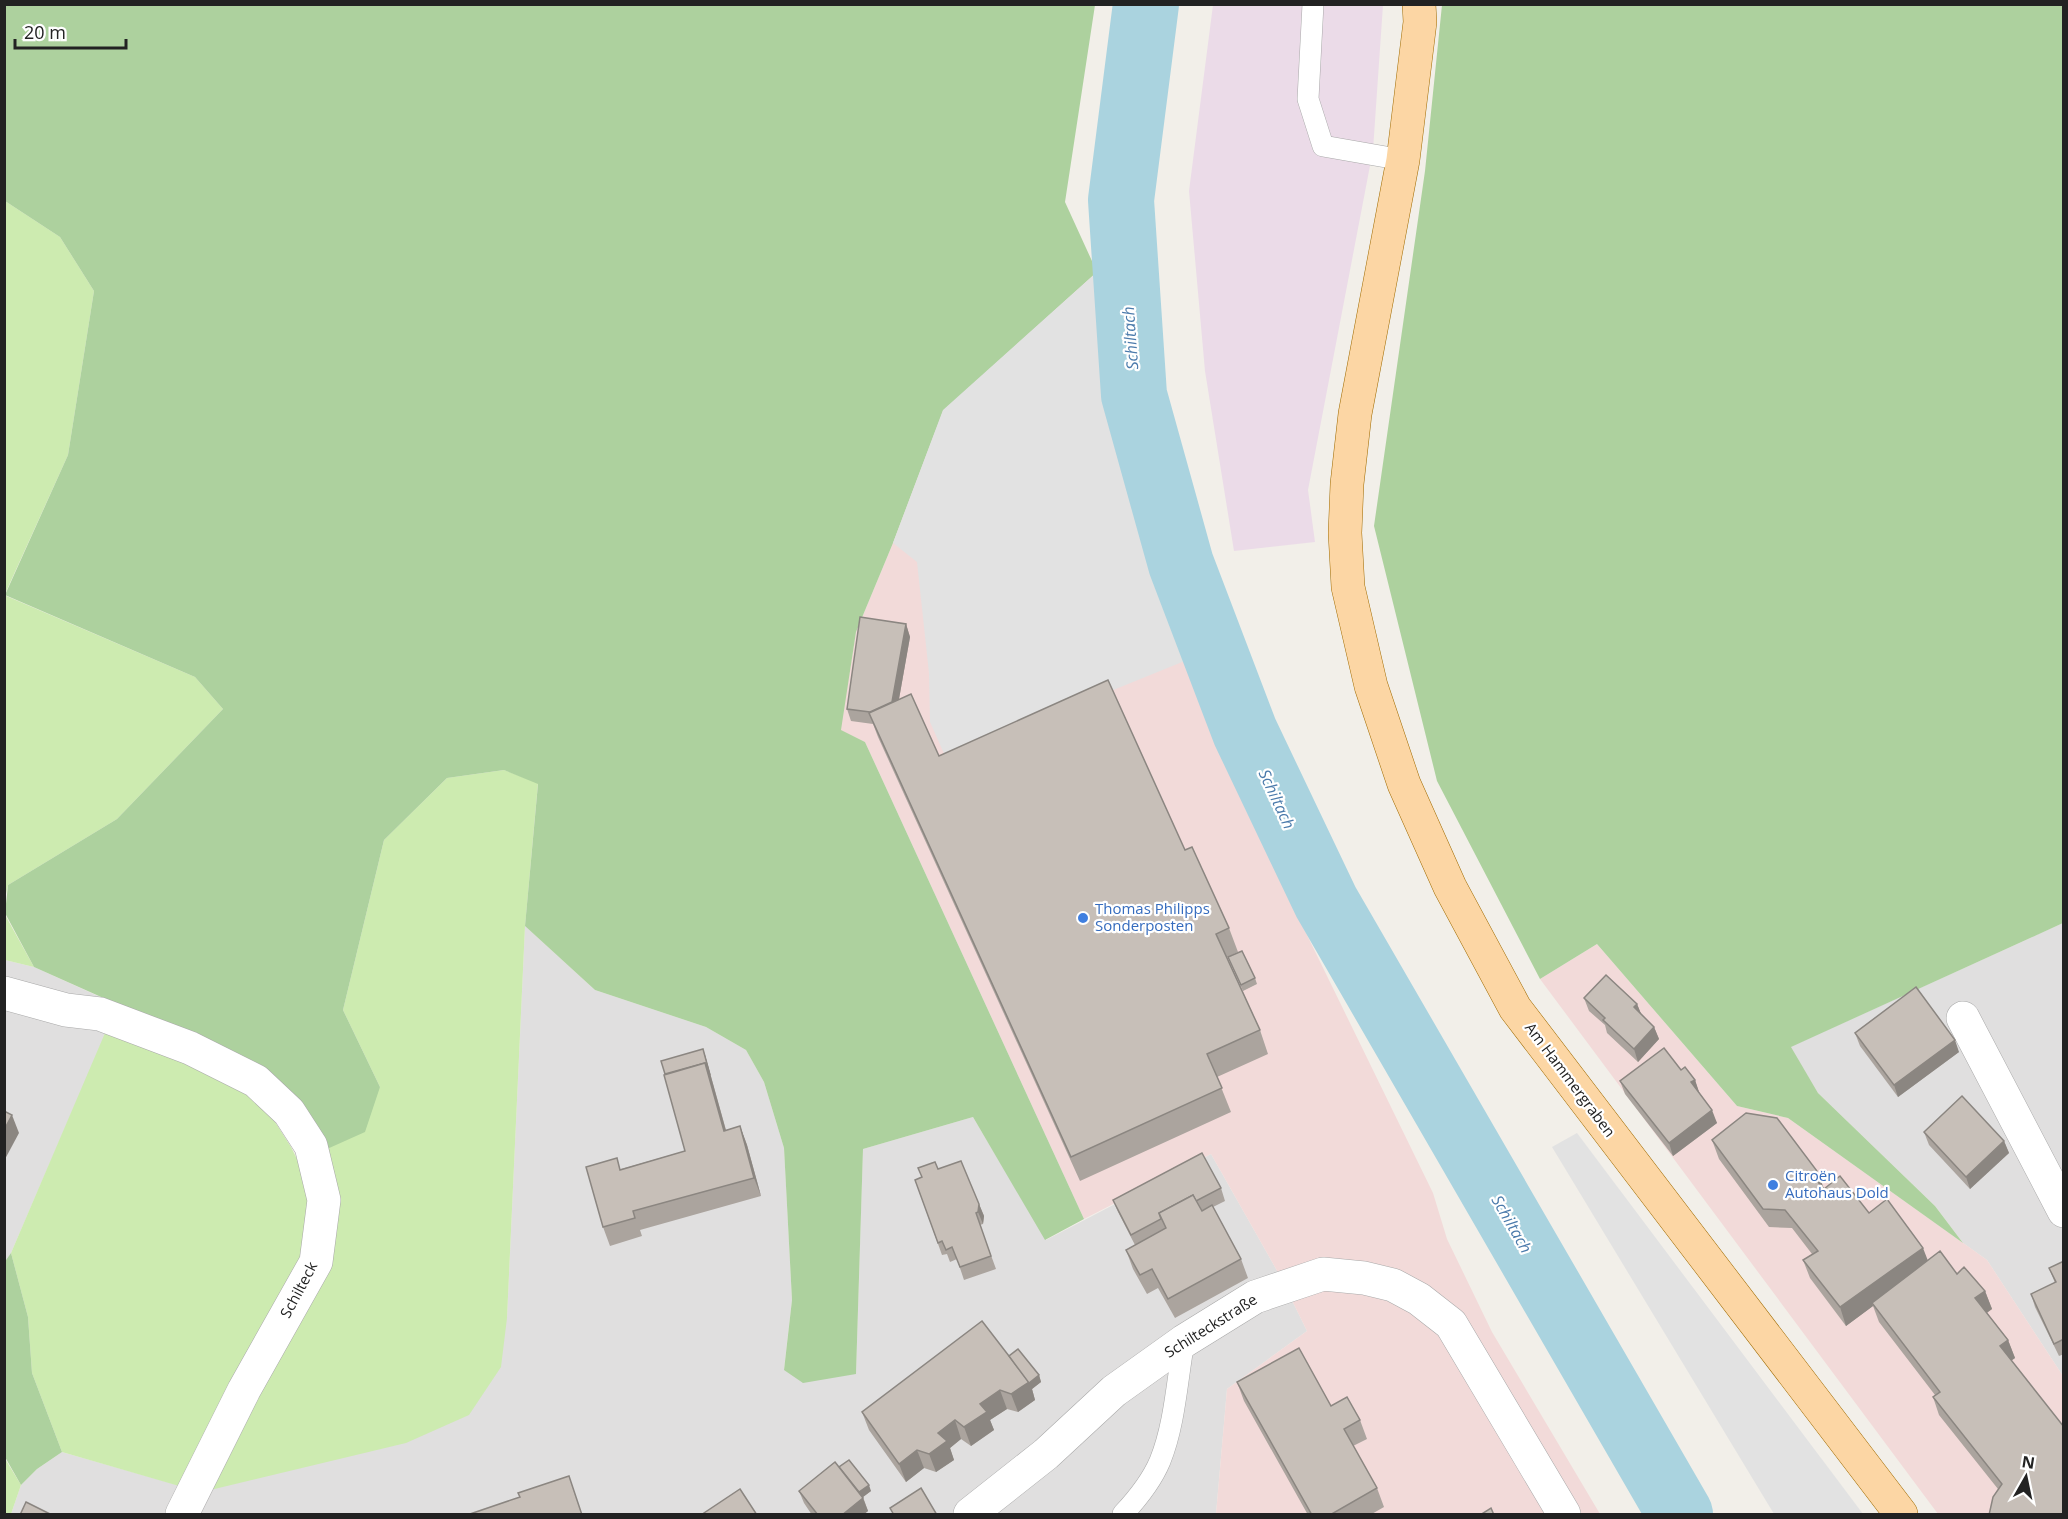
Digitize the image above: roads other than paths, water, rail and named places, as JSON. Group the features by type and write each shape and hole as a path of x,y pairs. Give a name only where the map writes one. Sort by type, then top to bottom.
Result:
{"main road":[{"name":"Am Hammergraben","path":"1419,4 1420,22 1403,160 1355,414 1345,533 1348,587 1371,686 1404,784 1450,887 1515,1008 1901,1515"}],"street":[{"name":"Schilteck","path":"4,993 66,1010 100,1014 190,1048 256,1081 289,1112 311,1146 324,1200 316,1262 244,1390 182,1515"},
{"path":"1963,1018 2064,1211"},
{"name":"Schilteckstraße","path":"970,1515 1046,1454 1114,1391 1184,1341 1255,1297 1323,1274 1364,1278 1393,1285 1419,1299 1451,1324 1564,1515"}],"lane":[{"path":"1313,4 1308,99 1323,146 1403,160"},
{"path":"1123,1515 1138,1498 1160,1461 1169,1427 1184,1341"}],"waterway":[{"name":"Schiltach","path":"1146,4 1121,200 1134,395 1181,564 1245,732 1326,902 1680,1514"}],"place":[{"name":"Thomas Philipps Sonderposten","path":"1083,918"},
{"name":"Citroën Autohaus Dold","path":"1773,1185"}]}
